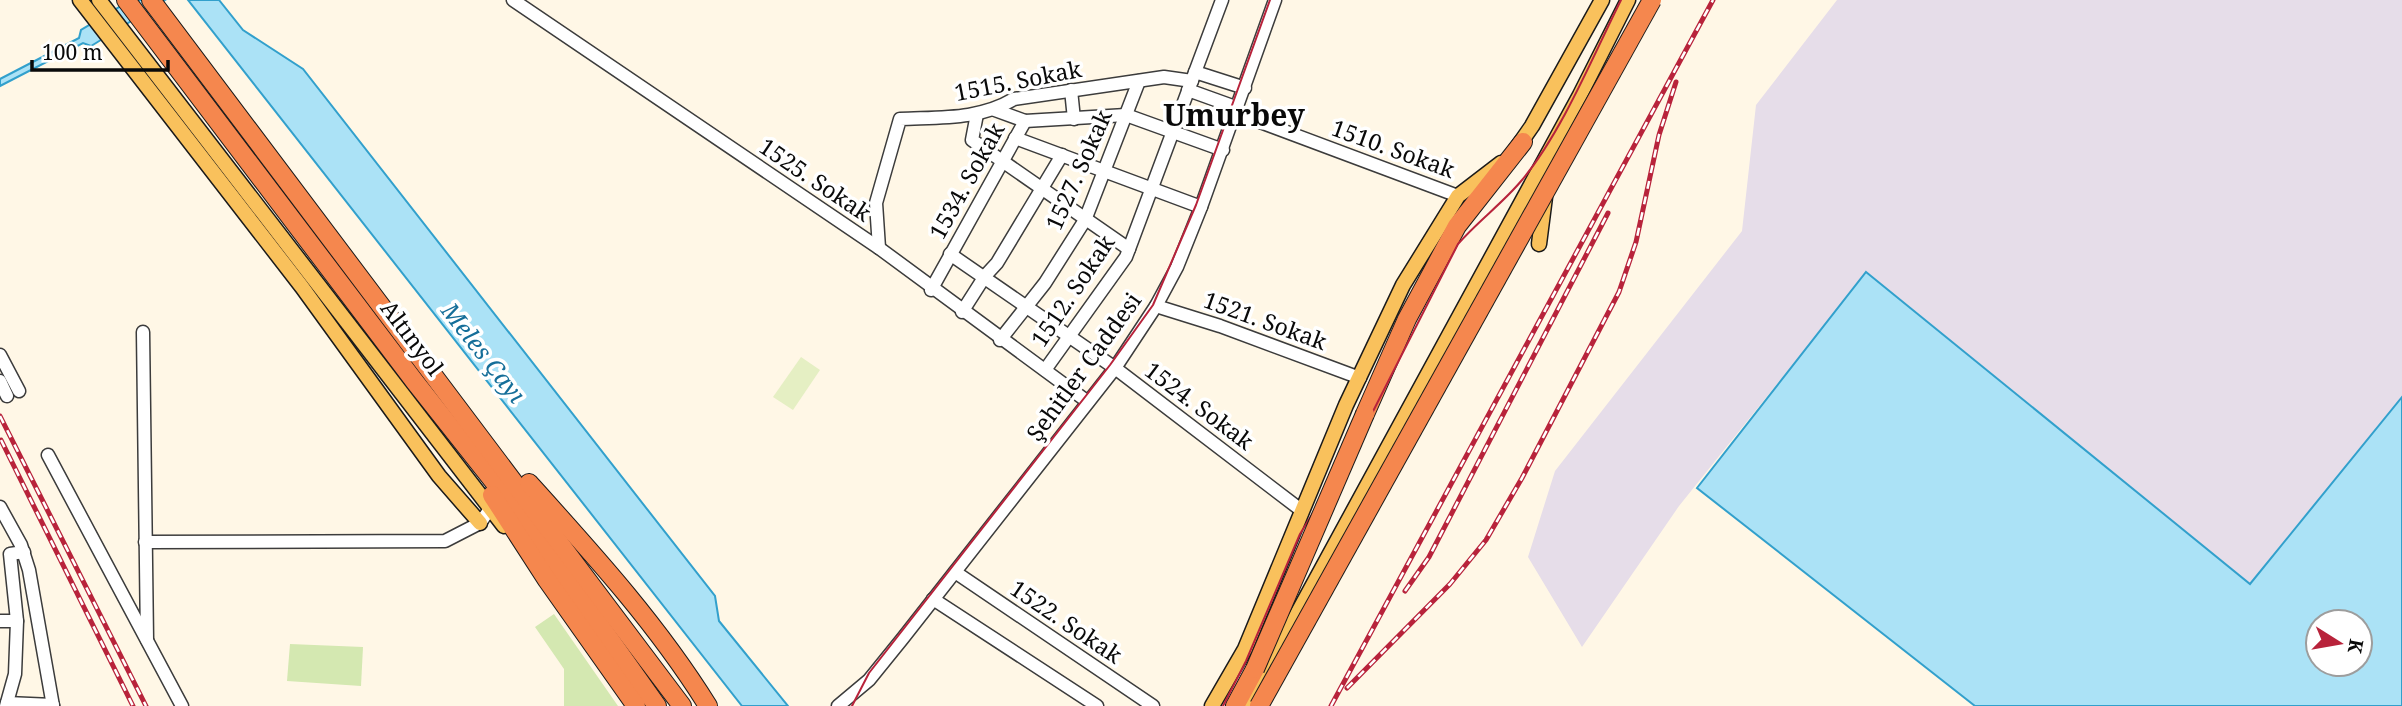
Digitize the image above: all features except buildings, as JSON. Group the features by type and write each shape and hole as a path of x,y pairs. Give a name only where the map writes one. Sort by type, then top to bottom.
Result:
{"highway":[{"name":"Altınyol","path":"126,0 442,417 536,535 657,706"},
{"name":"Altınyol","path":"151,0 682,706"},
{"path":"1259,706 1652,0"},
{"path":"1235,706 1255,669 1398,339 1457,226 1523,142"},
{"path":"442,417 547,580 636,706"},
{"path":"476,430 500,447 598,557 653,625 708,706"}],"main road":[{"path":"80,0 302,287 439,476 480,523"},
{"path":"99,0 547,580"},
{"path":"1212,706 1245,649 1301,510 1404,285 1458,196 1523,142 1602,0"},
{"path":"1247,706 1550,150 1628,0"},
{"path":"1539,244 1550,150"}],"street":[{"name":"1525. Sokak","path":"513,0 879,248 931,290 1088,402"},
{"name":"1512. Sokak","path":"1045,370 1129,249 1222,0"},
{"name":"Şehitler Caddesi","path":"838,706 869,680 955,572 1115,368 1156,306 1177,267 1223,150 1275,0"},
{"name":"1515. Sokak","path":"879,248 876,203 900,119 977,114 995,110 1014,99 1164,77 1245,88"},
{"name":"1527. Sokak","path":"1000,340 1085,220 1139,80"},
{"name":"1510. Sokak","path":"1192,81 1237,110 1458,196"},
{"path":"1071,90 1074,119"},
{"name":"1534. Sokak","path":"931,290 1025,121 995,110"},
{"path":"977,114 972,140 1129,249"},
{"path":"1025,121 1126,115 1223,150"},
{"path":"1015,138 1104,173 1201,206"},
{"path":"961,312 985,275 997,264 1062,155"},
{"name":"1524. Sokak","path":"950,254 985,275 1115,368 1301,510"},
{"name":"1521. Sokak","path":"1156,306 1220,326 1360,378"},
{"path":"143,332 147,640"},
{"path":"0,355 13,393 0,381"},
{"path":"48,455 182,706"},
{"path":"0,507 4,523 24,552 53,705 6,704 15,674 18,621 10,554 24,552"},
{"path":"145,542 445,541 480,523 490,509"},
{"name":"1522. Sokak","path":"955,572 1153,706"},
{"path":"933,599 1097,706"},
{"path":"0,621 18,621"}],"shaded area":[{"path":"1837,0 2402,0 2402,397 2250,585 1866,273 1679,506 1582,647 1528,557 1555,471 1742,231 1756,105"}],"green space":[{"path":"801,357 820,370 793,410 773,397"},
{"path":"554,614 618,706 564,706 564,669 535,627"},
{"path":"290,644 363,647 361,686 287,681"}],"water":[{"path":"131,0 165,0 91,46 83,43 0,86 0,79 79,38 81,30"},
{"name":"Meles Çayı","path":"188,0 219,0 243,30 303,69 715,596 719,621 788,706 742,706"},
{"path":"1866,272 2250,584 2402,397 2402,706 1975,706 1697,488"}],"tram line":[{"path":"852,706 869,673 1110,365 1153,305 1196,205 1270,0"},
{"path":"1223,706 1246,661 1300,534 1362,433 1458,244 1515,188 1537,161 1576,93 1621,0"}],"railway":[{"path":"1331,706 1713,0"},
{"path":"1347,688 1450,584 1486,540 1522,478 1619,292 1636,242 1659,135 1676,82"},
{"path":"1405,591 1429,557 1608,213"},
{"path":"0,416 146,706"},
{"path":"1,440 133,706"}],"district":[{"name":"Umurbey","path":"1234,116"}]}
